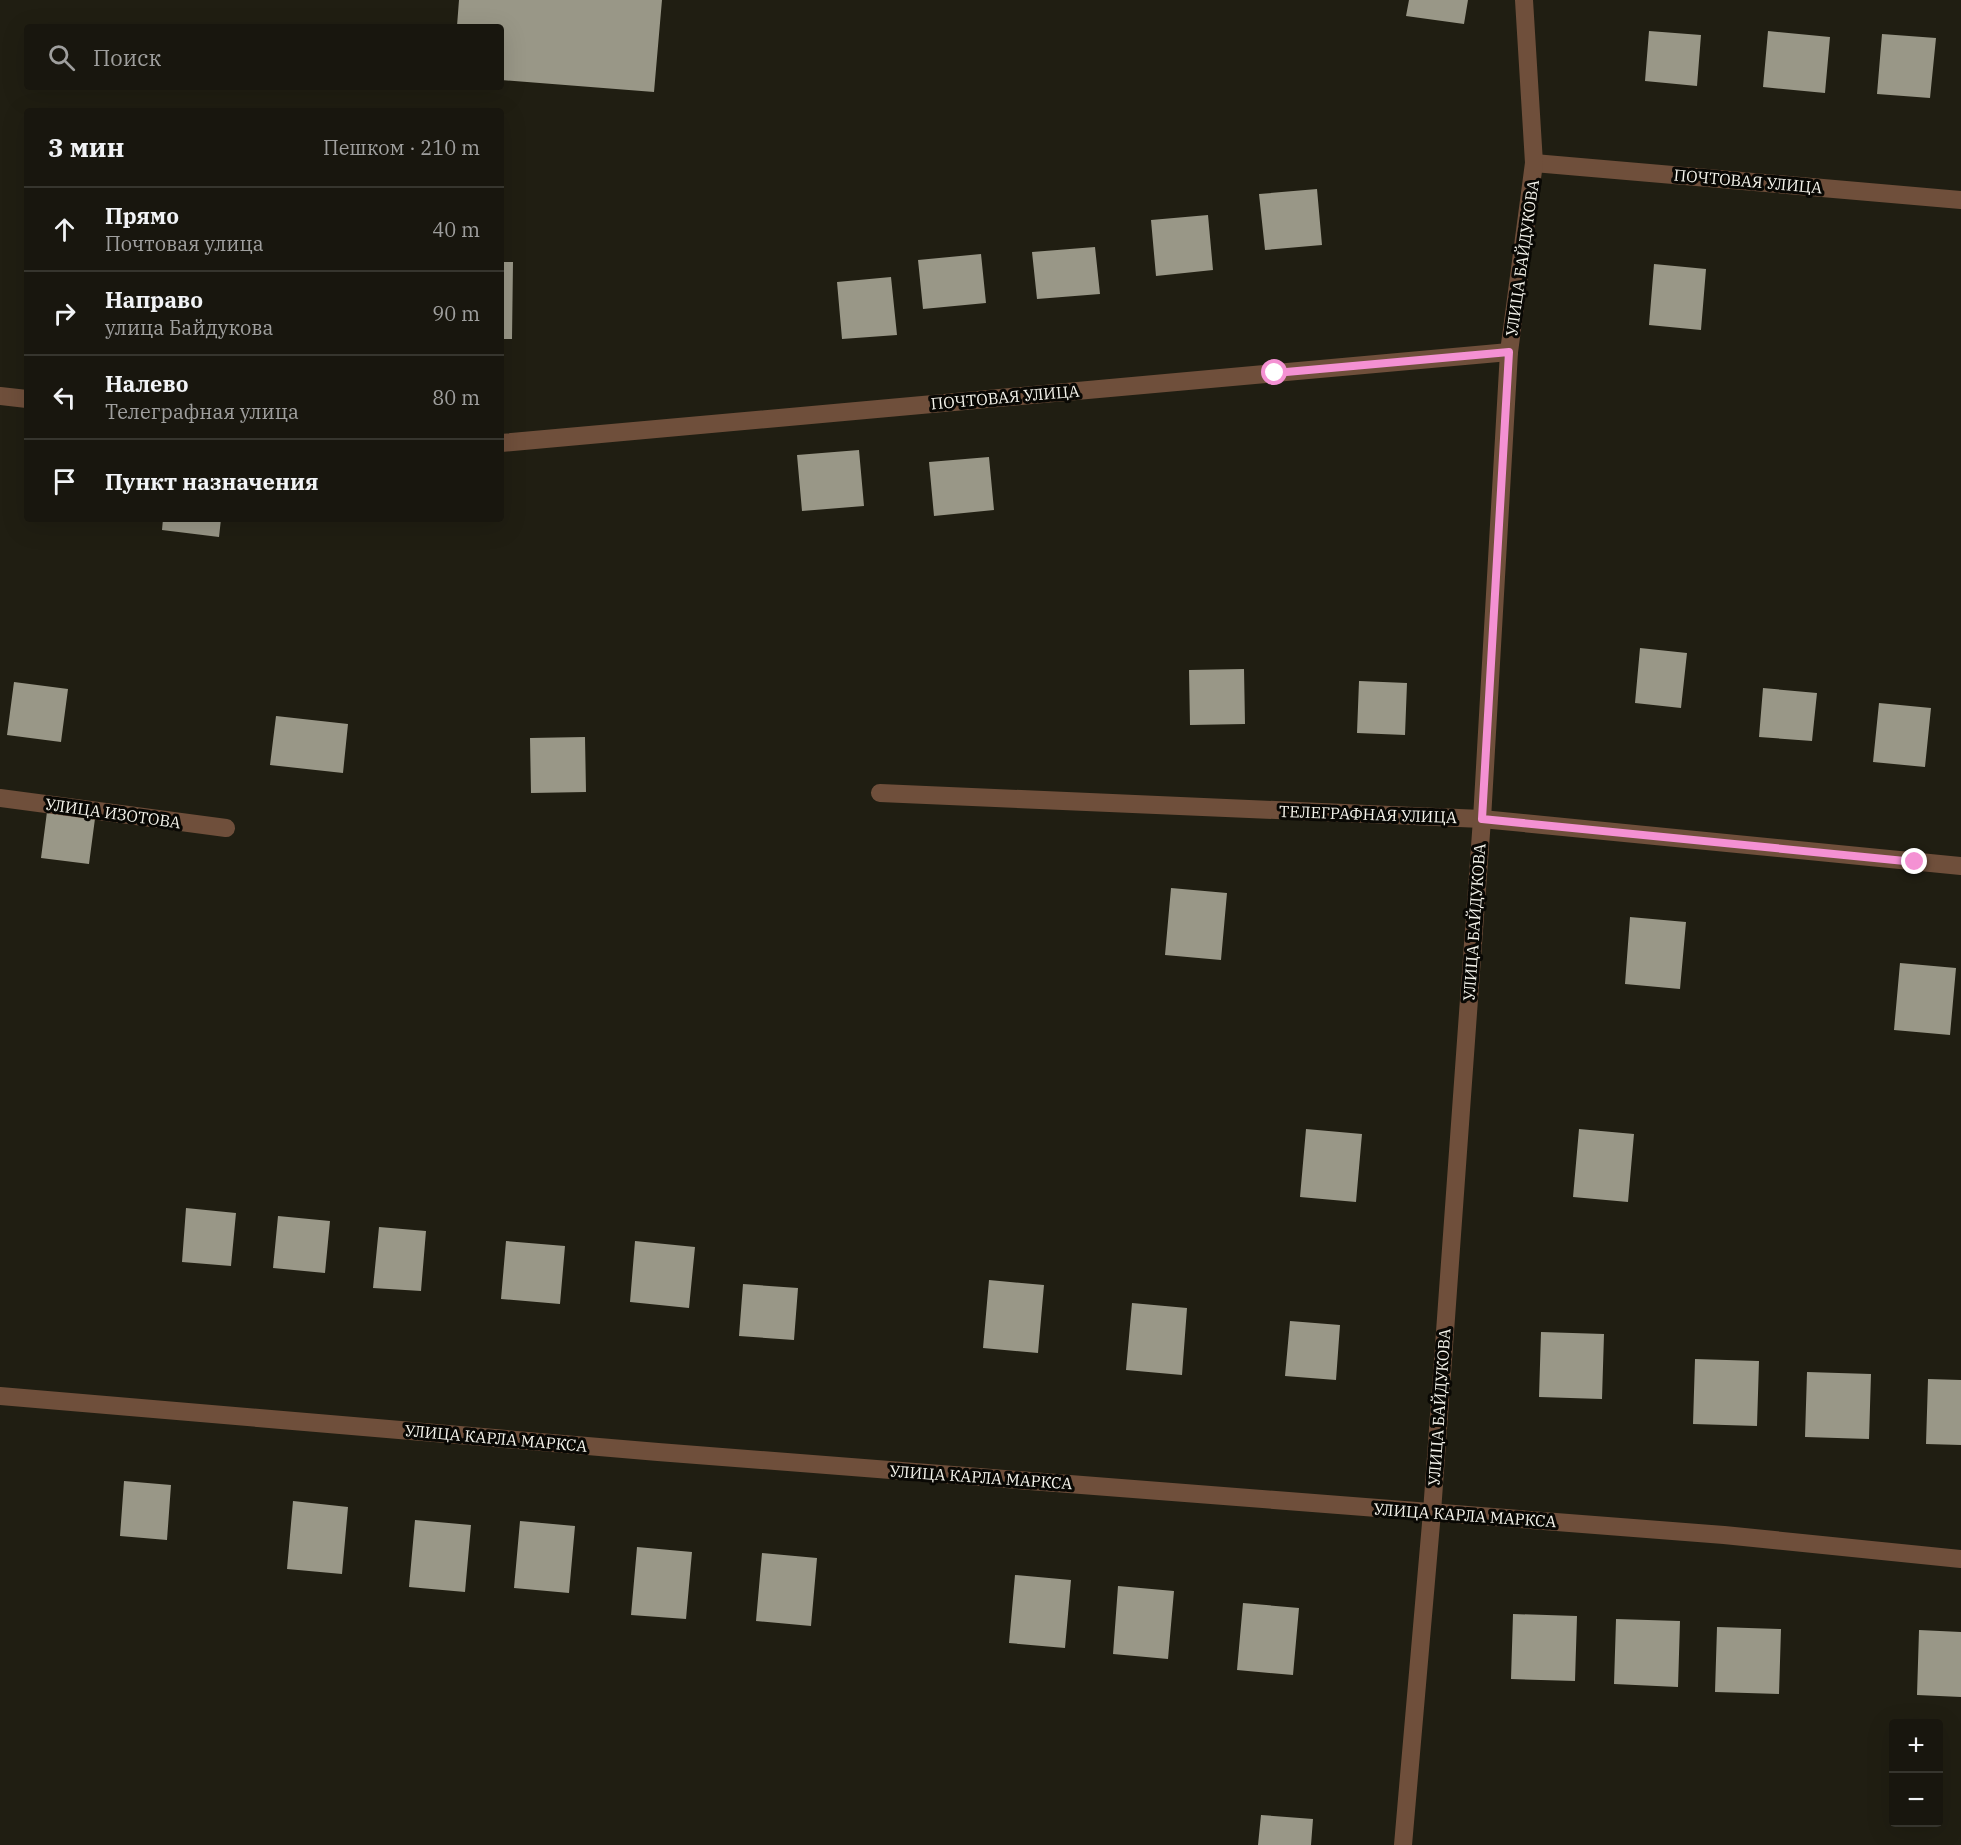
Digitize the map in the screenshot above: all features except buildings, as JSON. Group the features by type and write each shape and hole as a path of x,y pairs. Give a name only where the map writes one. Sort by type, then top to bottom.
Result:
{"street":[{"name":"УЛИЦА БАЙДУКОВА","path":"1403,1845 1432,1512 1482,819 1509,352 1534,163 1524,0"},
{"name":"ПОЧТОВАЯ УЛИЦА","path":"1534,163 1961,200"},
{"name":"ПОЧТОВАЯ УЛИЦА","path":"504,443 1509,352"},
{"path":"0,396 24,399"},
{"name":"ТЕЛЕГРАФНАЯ УЛИЦА","path":"880,794 1482,819 1961,866"},
{"name":"УЛИЦА ИЗОТОВА","path":"0,798 226,828"},
{"name":"УЛИЦА КАРЛА МАРКСА","path":"0,1396 658,1452 1724,1535 1961,1559"}],"route":[{"path":"1275,373 1509,352 1482,819 1915,862"}]}
